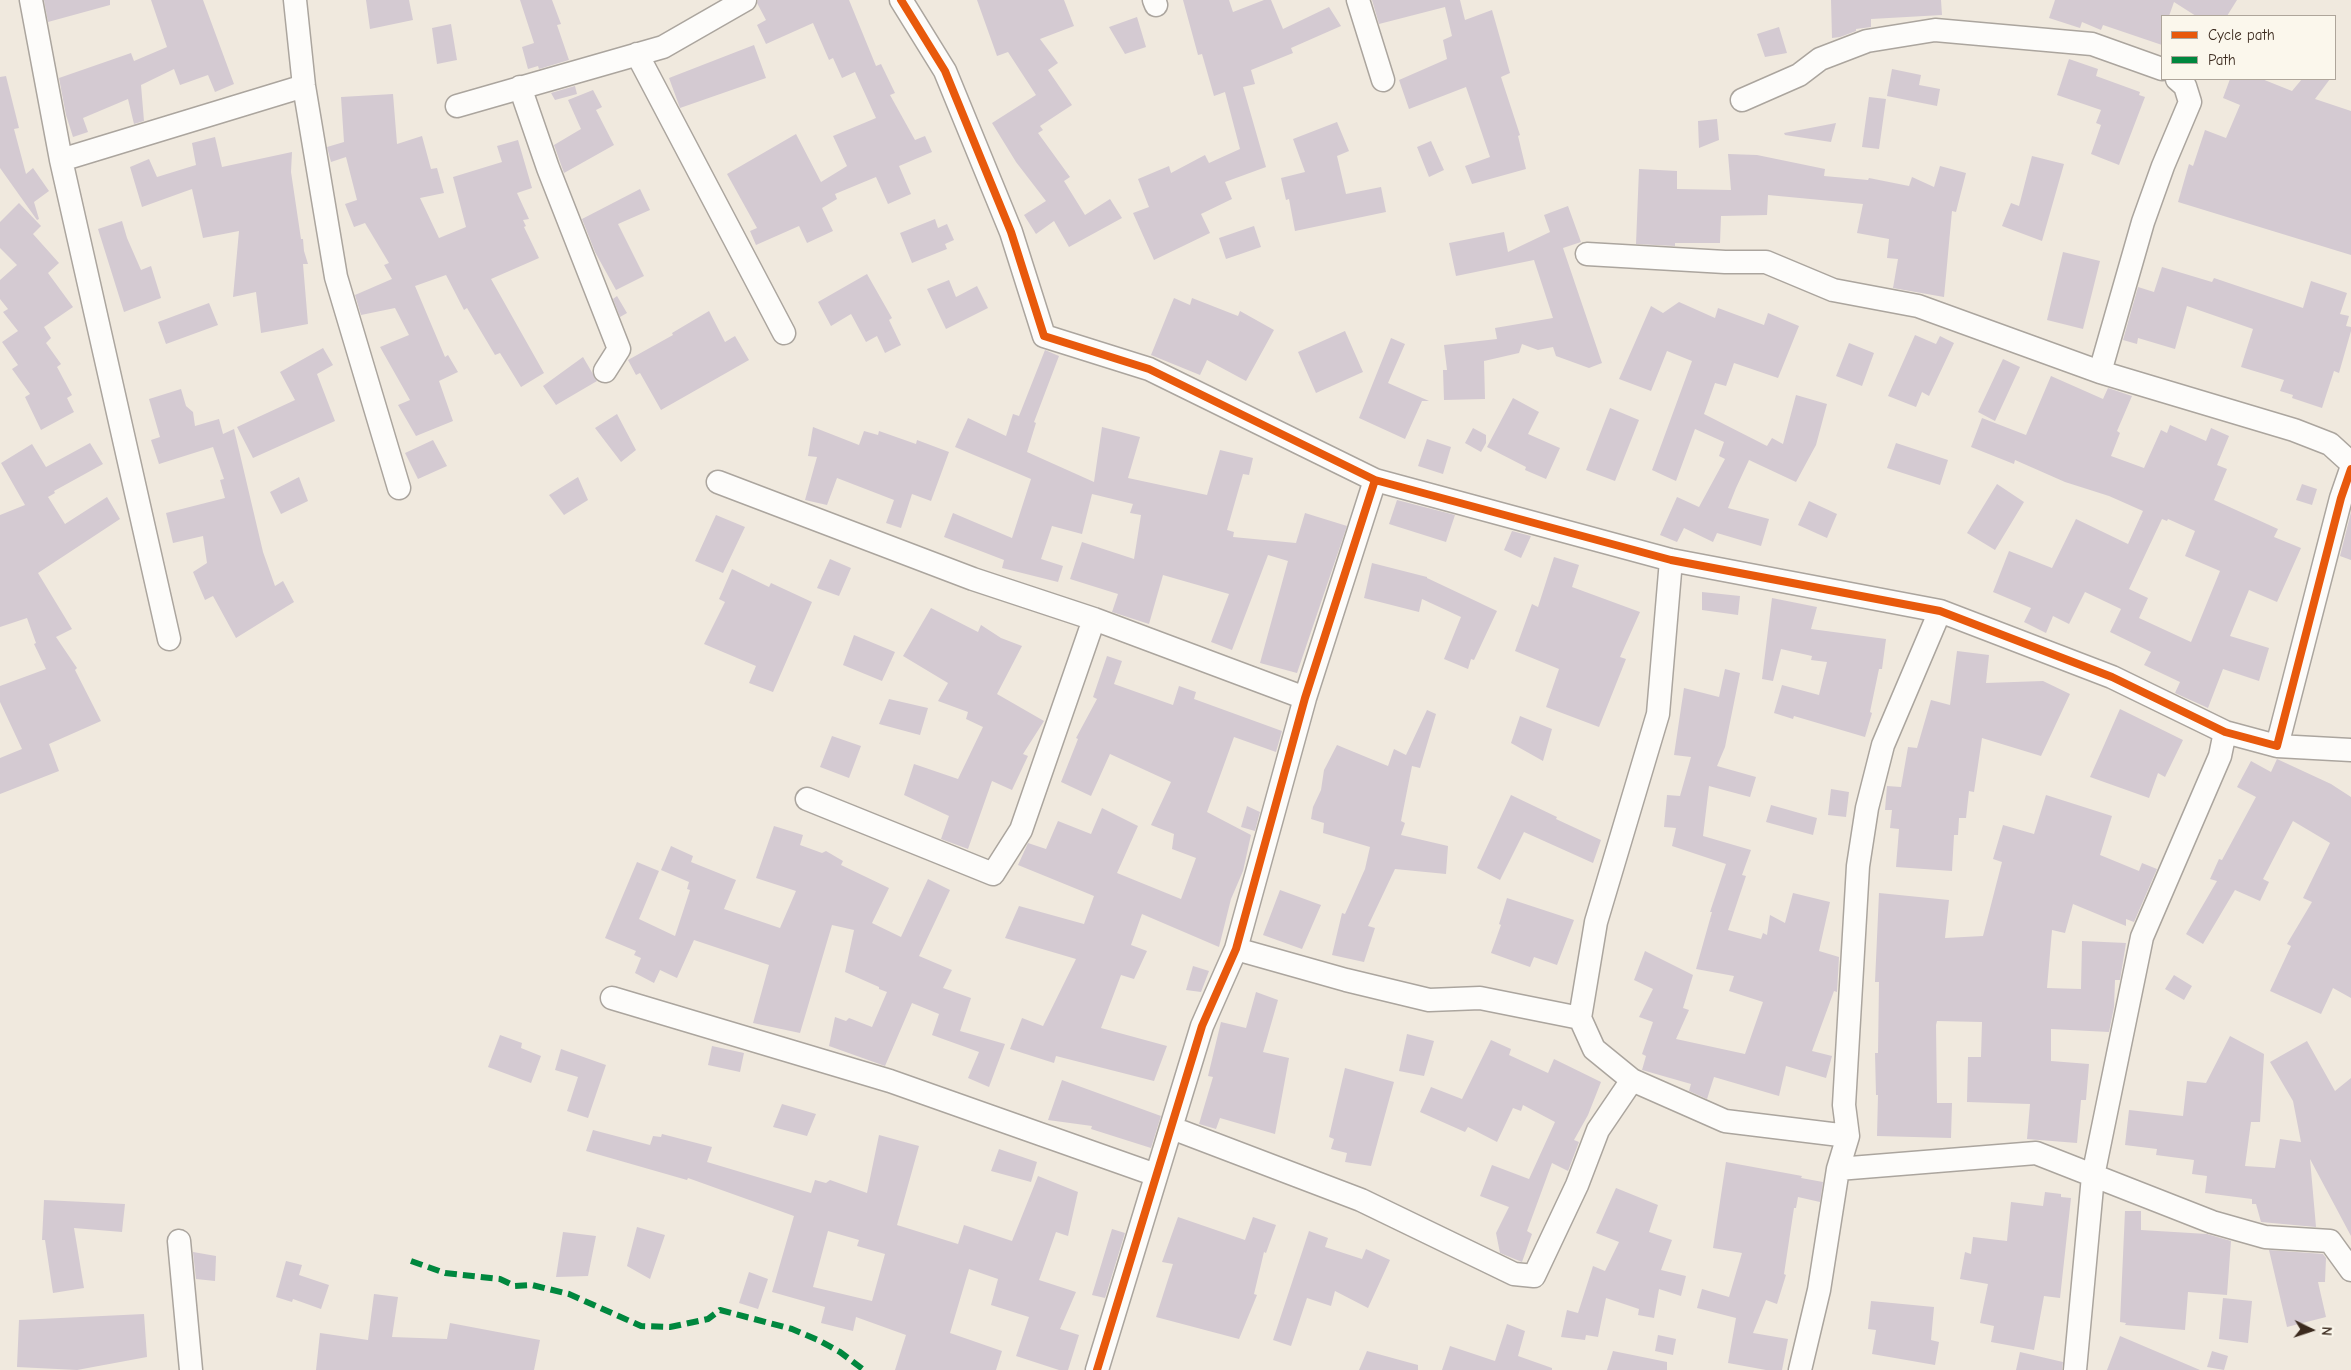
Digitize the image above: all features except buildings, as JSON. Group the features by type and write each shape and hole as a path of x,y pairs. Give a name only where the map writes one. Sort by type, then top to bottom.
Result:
{"street":[{"path":"31,0 61,160 168,639"},
{"path":"296,0 304,86 336,277 398,488"},
{"path":"457,106 663,47 744,0"},
{"path":"901,0 945,71 1010,232 1044,336 1149,370 1374,480 1671,560 1940,611 2112,677 2225,732 2278,746 2351,750"},
{"path":"1358,0 1383,80"},
{"path":"1742,100 1799,75 1820,59 1867,41 1935,30 2092,44 2161,69"},
{"path":"637,54 784,332"},
{"path":"2100,372 2143,222 2163,166 2190,102 2185,86 2178,80"},
{"path":"61,160 304,86"},
{"path":"520,87 548,168 619,349 605,371"},
{"path":"1587,254 1766,262 1832,290 1918,306 2100,372 2294,430 2330,444 2351,463"},
{"path":"2278,746 2341,498 2351,469"},
{"path":"1097,1370 1202,1026 1236,949 1305,698 1374,480"},
{"path":"718,482 972,579 1094,619 1305,698"},
{"path":"1671,560 1658,714 1596,922 1580,1018 1594,1049 1632,1080 1725,1121 1848,1136"},
{"path":"1800,1370 1818,1290 1838,1169 1848,1136 1844,1104 1858,866 1867,808 1883,745 1940,611"},
{"path":"807,799 993,874 1021,830 1094,619"},
{"path":"2075,1370 2093,1176 2142,937 2220,756 2225,732"},
{"path":"1236,949 1346,980 1429,1000 1480,998 1580,1018"},
{"path":"612,998 890,1081 1156,1175"},
{"path":"1172,1128 1361,1200 1514,1274 1534,1276 1577,1185 1598,1130 1632,1080"},
{"path":"1838,1169 2036,1153 2212,1222 2265,1237 2330,1241 2351,1270"},
{"path":"179,1241 191,1370"}],"marked path":[{"path":"411,1261 445,1273 500,1279 515,1286 532,1285 569,1294 641,1326 670,1327 708,1319 720,1310 792,1329 840,1352 864,1370"}],"cycle path":[{"path":"901,0 945,71 1011,232 1044,336 1149,369 1375,480 1671,560 1940,611 2112,677 2225,732 2277,746 2341,498 2351,469"},
{"path":"1097,1370 1202,1026 1236,949 1305,698 1375,480"}]}
